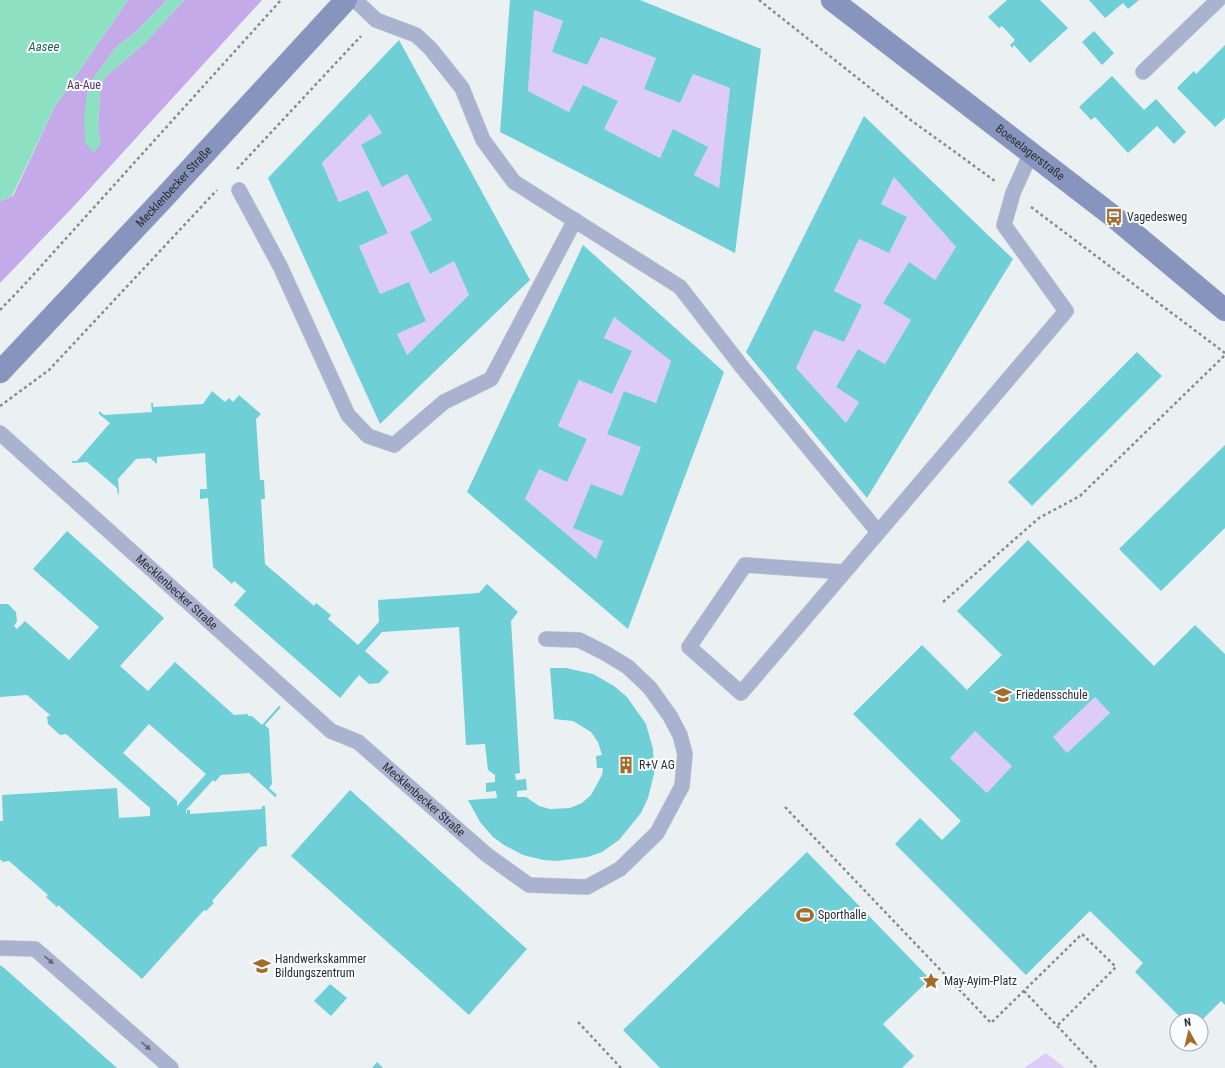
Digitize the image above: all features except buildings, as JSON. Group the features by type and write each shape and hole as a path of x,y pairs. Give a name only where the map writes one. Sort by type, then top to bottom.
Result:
{"street":[{"name":"Mecklenbecker Straße","path":"0,372 155,208 346,0"},
{"name":"Boeselagerstraße","path":"832,0 1114,217 1225,310"}],"lane":[{"path":"354,0 376,20 416,35 430,48 462,88 483,140 514,182 680,287 742,367 878,532"},
{"path":"1143,72 1218,0"},
{"path":"844,572 745,565 689,647 741,693 844,572 1066,311 1004,225 1013,193 1031,153"},
{"path":"239,190 280,266 348,415 368,436 394,445 444,402 491,379 575,220"},
{"name":"Mecklenbecker Straße","path":"0,433 331,731 358,742 487,854 529,885 588,887 620,869 657,833 682,786 685,754 680,735 670,716 650,688 628,667 579,640 546,640"},
{"path":"0,948 36,949 171,1068"}],"path":[{"path":"0,310 24,286 281,0"},
{"path":"759,0 908,118 1013,193 1225,354 1080,496 1039,518 943,602"},
{"path":"234,173 376,20"},
{"path":"0,406 49,370 223,184"},
{"path":"785,807 991,1023 1082,934 1116,967 1057,1026"},
{"path":"1024,991 1097,1068"},
{"path":"578,1022 621,1068"}],"shaded area":[{"path":"534,10 563,21 552,52 587,65 601,37 656,58 644,89 680,103 693,74 730,88 719,188 694,175 707,147 673,129 660,158 604,129 618,101 583,85 569,112 528,91"},
{"path":"370,114 382,133 361,146 382,186 407,174 432,220 410,232 430,274 454,261 469,295 407,355 397,334 426,321 409,282 380,294 359,246 388,232 368,190 339,202 322,163"},
{"path":"894,177 956,247 935,280 908,263 883,303 911,320 885,364 858,349 836,387 859,402 846,423 796,368 814,330 844,342 862,305 834,291 859,239 889,253 907,217 881,204"},
{"path":"614,317 671,361 656,403 624,391 607,433 641,447 622,496 573,528 603,541 596,559 525,499 539,469 567,482 587,439 558,426 579,380 612,394 632,351 604,338"},
{"path":"1095,697 1110,713 1067,753 1053,737"},
{"path":"975,731 1012,766 987,793 950,758"},
{"path":"1046,1053 1065,1068 1024,1068"}],"green space":[{"name":"Aa-Aue","path":"128,0 167,0 135,33 116,47 88,86 101,143 98,128 100,93 104,78 146,42 184,0 262,0 74,206 0,283 0,201 13,196 54,108"}],"water":[{"name":"Aasee","path":"0,0 128,0 54,108 12,196 0,201"},
{"path":"167,0 184,0 146,42 104,78 100,93 98,128 101,143 94,153 85,143 84,117 88,86 116,47 135,33"}],"place":[{"name":"Vagedesweg","path":"1114,217"},
{"name":"Friedensschule","path":"1003,695"},
{"name":"R+V AG","path":"626,765"},
{"name":"Sporthalle","path":"805,915"},
{"name":"Handwerkskammer Bildungszentrum","path":"262,966"},
{"name":"May-Ayim-Platz","path":"931,981"}]}
